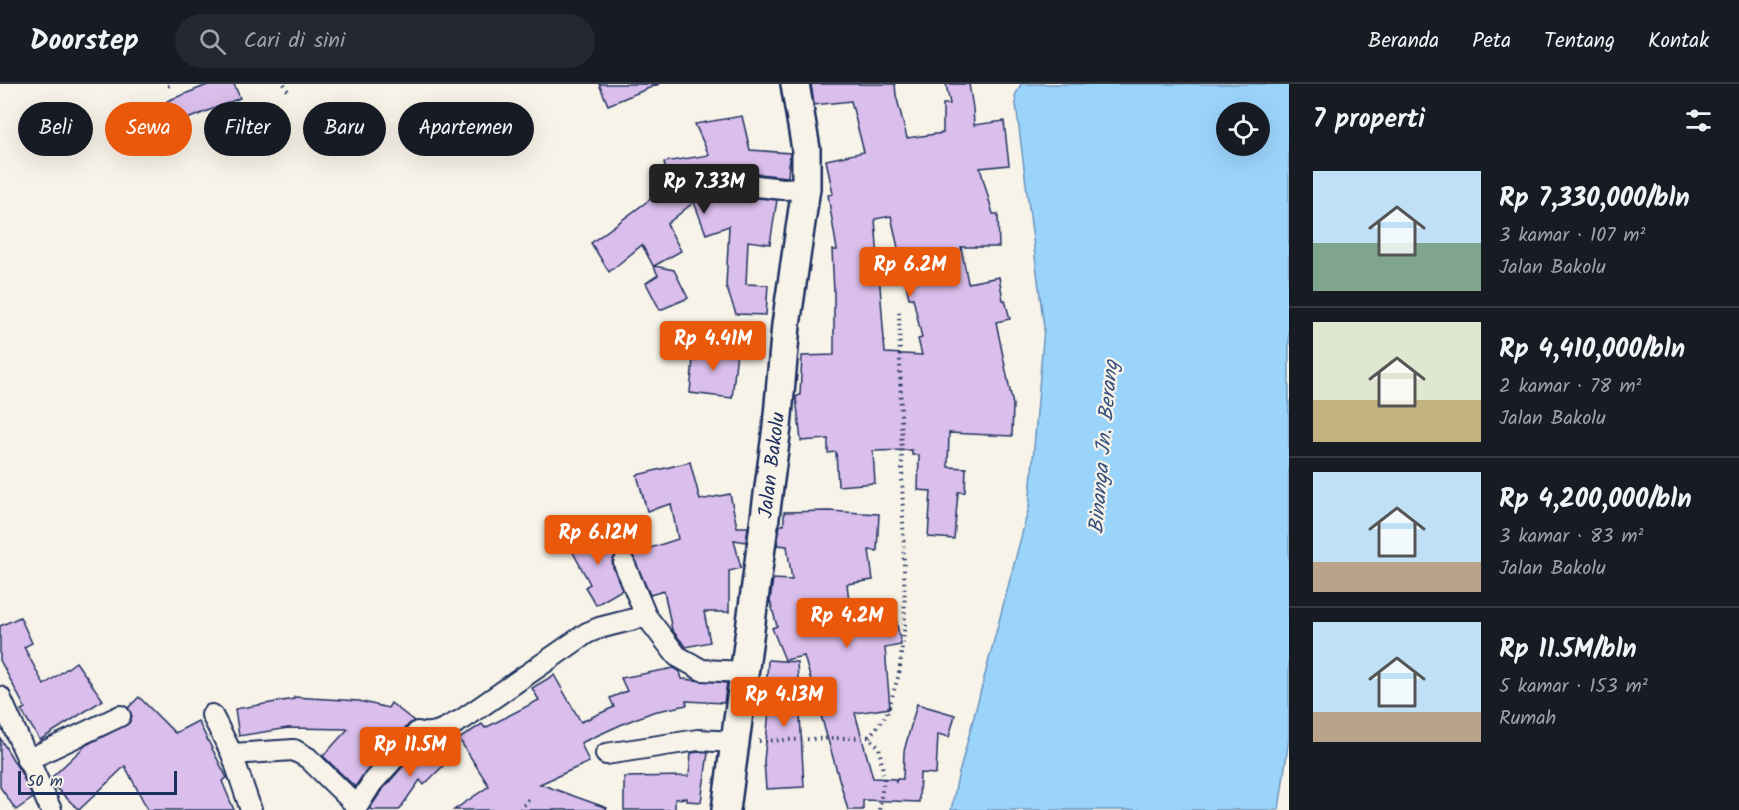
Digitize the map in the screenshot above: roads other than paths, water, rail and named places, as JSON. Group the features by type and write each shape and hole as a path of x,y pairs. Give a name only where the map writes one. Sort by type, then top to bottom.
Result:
{"main road":[{"name":"Jalan Bakolu","path":"726,810 777,427 795,189 806,149 795,84"}],"street":[{"path":"740,184 795,189"},
{"path":"624,563 646,616 677,656 702,670 744,672"},
{"path":"232,754 294,750 309,758 356,808 372,783 418,732 427,735 446,729 588,633 598,628 646,616"},
{"path":"0,697 51,810"},
{"path":"27,760 120,716"},
{"path":"212,716 232,754 251,810"},
{"path":"606,754 698,740 734,742"}],"water":[{"name":"Binanga Jn. Berang","path":"1021,84 1289,84 1289,738 1279,810 951,810 1029,507 1044,328 1015,96"}]}
